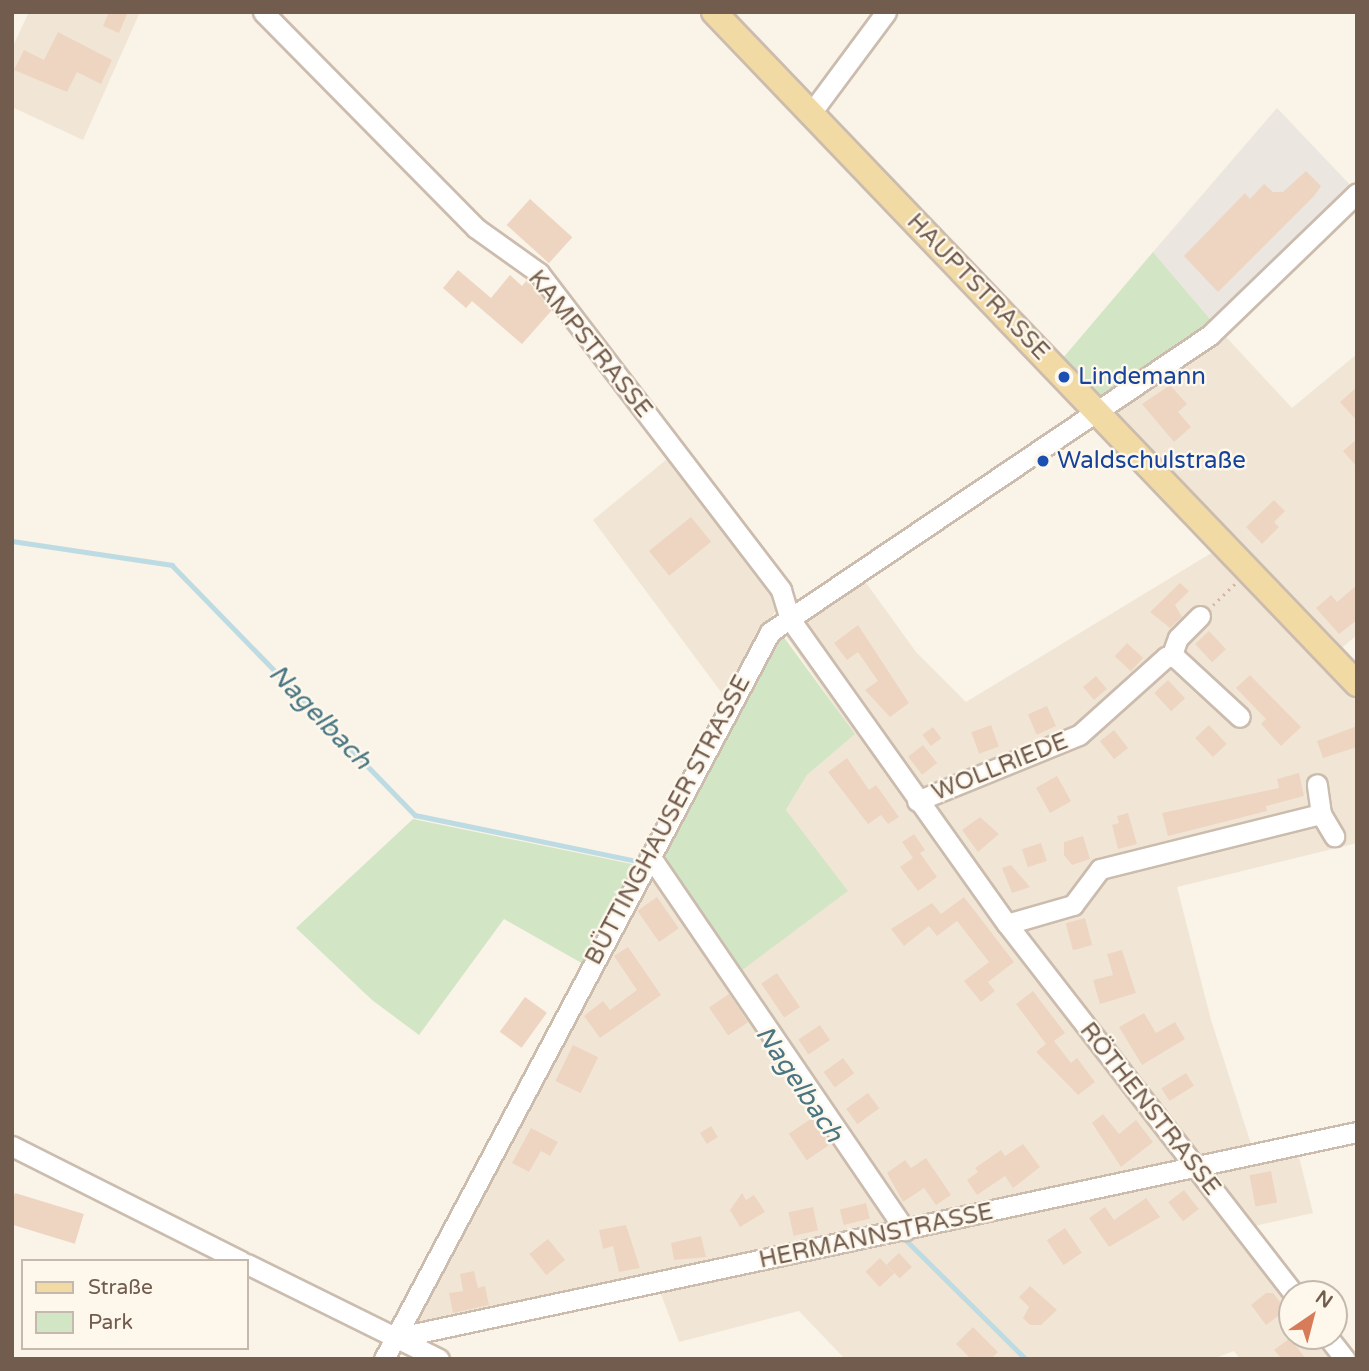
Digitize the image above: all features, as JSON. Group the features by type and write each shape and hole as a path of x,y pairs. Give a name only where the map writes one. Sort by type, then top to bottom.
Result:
{"main road":[{"name":"HAUPTSTRASSE","path":"714,12 1357,684"}],"street":[{"name":"KAMPSTRASSE","path":"263,12 476,228 539,273 781,590 790,619"},
{"path":"811,114 886,12"},
{"path":"1097,411 1210,335 1357,193"},
{"name":"BÜTTINGHAUSER STRASSE","path":"384,1359 751,660 770,632 1097,411"},
{"name":"WOLLRIEDE","path":"917,801 1079,735 1171,657 1178,638 1200,617"},
{"name":"RÖTHENSTRASSE","path":"790,619 1007,924 1283,1280"},
{"path":"1171,657 1240,717"},
{"path":"1317,784 1321,814 1334,836"},
{"path":"1007,924 1073,905 1100,869 1321,814"},
{"path":"650,856 905,1230"},
{"name":"HERMANNSTRASSE","path":"395,1338 1357,1132"},
{"path":"12,1146 237,1259"},
{"path":"248,1264 395,1338 418,1345 439,1359"}],"path":[{"path":"1200,617 1249,571"}],"shaded area":[{"path":"29,12 140,12 83,140 12,107 12,48"},
{"path":"1277,108 1354,189 1215,325 1153,252"},
{"path":"1215,325 1292,408 1357,354 1357,635 1338,651 1357,671 1357,843 1177,887 1211,1020 1252,1147 1298,1153 1313,1213 1232,1231 1278,1290 1278,1350 1325,1350 1331,1358 1240,1359 1234,1351 1213,1359 845,1359 799,1311 679,1342 659,1289 439,1339 395,1327 649,843 786,810 807,775 854,734 786,636 864,580 916,652 966,702 1218,549 1104,400"},
{"path":"672,455 779,605 724,696 593,520"}],"green space":[{"path":"1153,252 1215,325 1104,400 1063,358"},
{"path":"780,632 855,734 807,775 786,810 848,891 741,971 657,855"},
{"path":"413,819 637,865 585,965 504,919 419,1035 372,1000 296,928"}],"building":[{"path":"109,12 128,12 119,33 103,26"},
{"path":"58,32 112,60 101,84 77,72 67,92 14,70 24,50 44,60"},
{"path":"1306,171 1321,186 1314,196 1218,292 1184,256 1245,193 1250,199 1264,184 1273,192 1283,192"},
{"path":"530,199 572,237 549,263 507,225"},
{"path":"458,270 491,298 510,275 522,286 527,280 552,310 522,344 472,301 466,308 443,288"},
{"path":"1170,385 1187,404 1178,412 1191,427 1174,442 1142,404"},
{"path":"1357,387 1357,421 1340,402"},
{"path":"1357,439 1357,467 1343,451"},
{"path":"1274,500 1285,511 1274,522 1279,527 1262,544 1246,527"},
{"path":"691,517 711,542 669,576 649,551"},
{"path":"1180,583 1189,591 1175,605 1182,617 1170,628 1150,612"},
{"path":"1357,585 1357,620 1339,634 1316,608 1331,595 1337,602"},
{"path":"858,625 909,703 890,717 865,690 878,681 858,652 847,660 834,643"},
{"path":"1209,631 1226,649 1212,662 1195,644"},
{"path":"1127,643 1143,658 1131,671 1115,656"},
{"path":"1250,675 1301,727 1281,746 1261,724 1266,719 1236,688"},
{"path":"1096,676 1107,689 1094,700 1083,687"},
{"path":"1168,680 1185,698 1171,711 1154,693"},
{"path":"1047,706 1056,726 1037,735 1028,715"},
{"path":"991,725 999,747 979,754 971,732"},
{"path":"1209,725 1227,744 1213,757 1195,738"},
{"path":"1357,726 1357,747 1323,758 1317,741"},
{"path":"933,727 941,738 931,746 922,735"},
{"path":"1114,730 1128,748 1114,759 1100,741"},
{"path":"923,745 937,763 922,775 908,757"},
{"path":"847,758 869,790 876,785 899,817 888,824 881,815 868,824 828,772"},
{"path":"1299,773 1304,796 1266,806 1267,811 1168,836 1162,813 1279,788 1277,779"},
{"path":"1057,776 1071,801 1050,813 1036,788"},
{"path":"1128,813 1137,844 1118,849 1112,825 1119,823 1117,816"},
{"path":"980,817 999,834 978,852 962,830"},
{"path":"914,834 925,850 920,853 937,877 918,891 900,867 913,858 902,842"},
{"path":"1083,836 1090,859 1072,865 1064,855 1064,842"},
{"path":"1041,843 1047,861 1028,867 1022,849"},
{"path":"1011,865 1030,887 1012,893 1002,868"},
{"path":"657,897 679,928 659,942 637,911"},
{"path":"964,897 1014,962 988,982 995,991 981,1002 964,981 989,962 957,921 937,936 929,926 904,946 891,929 932,903 941,914"},
{"path":"1085,918 1092,945 1073,950 1066,923"},
{"path":"628,947 661,995 600,1038 584,1016 603,1001 610,1010 637,990 614,956"},
{"path":"1122,950 1136,993 1100,1004 1093,980 1113,975 1107,954"},
{"path":"777,973 800,1007 784,1018 761,984"},
{"path":"1033,991 1065,1033 1054,1041 1071,1063 1077,1058 1095,1082 1078,1095 1036,1052 1046,1044 1016,1004"},
{"path":"729,994 748,1022 728,1036 709,1007"},
{"path":"525,997 547,1013 522,1048 500,1032"},
{"path":"1144,1013 1156,1033 1175,1022 1185,1039 1142,1065 1119,1027"},
{"path":"820,1025 830,1040 809,1054 798,1040"},
{"path":"573,1045 598,1057 581,1093 555,1081"},
{"path":"843,1058 854,1073 835,1087 824,1072"},
{"path":"1186,1073 1194,1086 1169,1101 1161,1088"},
{"path":"868,1093 879,1108 857,1124 846,1109"},
{"path":"1103,1114 1119,1134 1136,1120 1153,1142 1121,1167 1092,1123"},
{"path":"812,1118 830,1145 807,1160 789,1134"},
{"path":"711,1126 718,1137 707,1144 700,1133"},
{"path":"531,1128 558,1142 550,1156 541,1151 529,1172 512,1163"},
{"path":"1023,1144 1040,1167 1013,1188 1005,1176 977,1195 967,1180 978,1172 975,1168 1001,1150 1005,1156"},
{"path":"926,1158 951,1195 936,1205 924,1188 903,1202 887,1173 905,1160 911,1168"},
{"path":"1271,1171 1277,1202 1256,1207 1249,1175"},
{"path":"1184,1190 1199,1209 1183,1221 1168,1202"},
{"path":"15,1193 84,1214 75,1244 12,1224"},
{"path":"742,1193 746,1200 754,1195 765,1212 740,1227 730,1210"},
{"path":"1146,1198 1160,1217 1109,1247 1089,1218 1105,1207 1114,1220"},
{"path":"866,1203 870,1219 844,1225 840,1210"},
{"path":"813,1207 818,1230 794,1236 789,1212"},
{"path":"626,1225 640,1268 619,1272 613,1246 603,1249 599,1230"},
{"path":"1065,1228 1082,1253 1064,1265 1047,1240"},
{"path":"701,1236 706,1257 674,1260 671,1243"},
{"path":"548,1239 565,1260 546,1275 529,1254"},
{"path":"899,1253 912,1267 900,1278 887,1265"},
{"path":"880,1258 894,1273 880,1287 865,1272"},
{"path":"474,1271 478,1288 485,1286 489,1305 453,1313 449,1293 463,1291 460,1274"},
{"path":"1030,1286 1057,1310 1041,1325 1030,1325 1023,1318 1029,1307 1019,1297"},
{"path":"1266,1293 1273,1293 1278,1300 1278,1316 1266,1325 1251,1305"},
{"path":"973,1327 998,1352 991,1359 971,1359 956,1344"},
{"path":"1278,1347 1278,1350 1299,1350 1306,1359 1282,1359 1274,1350"}],"waterway":[{"name":"Nagelbach","path":"12,541 172,565 415,815 638,861"},
{"name":"Nagelbach","path":"906,1240 1026,1359"}],"place":[{"name":"Lindemann","path":"1064,377"},
{"name":"Waldschulstraße","path":"1043,461"}]}
